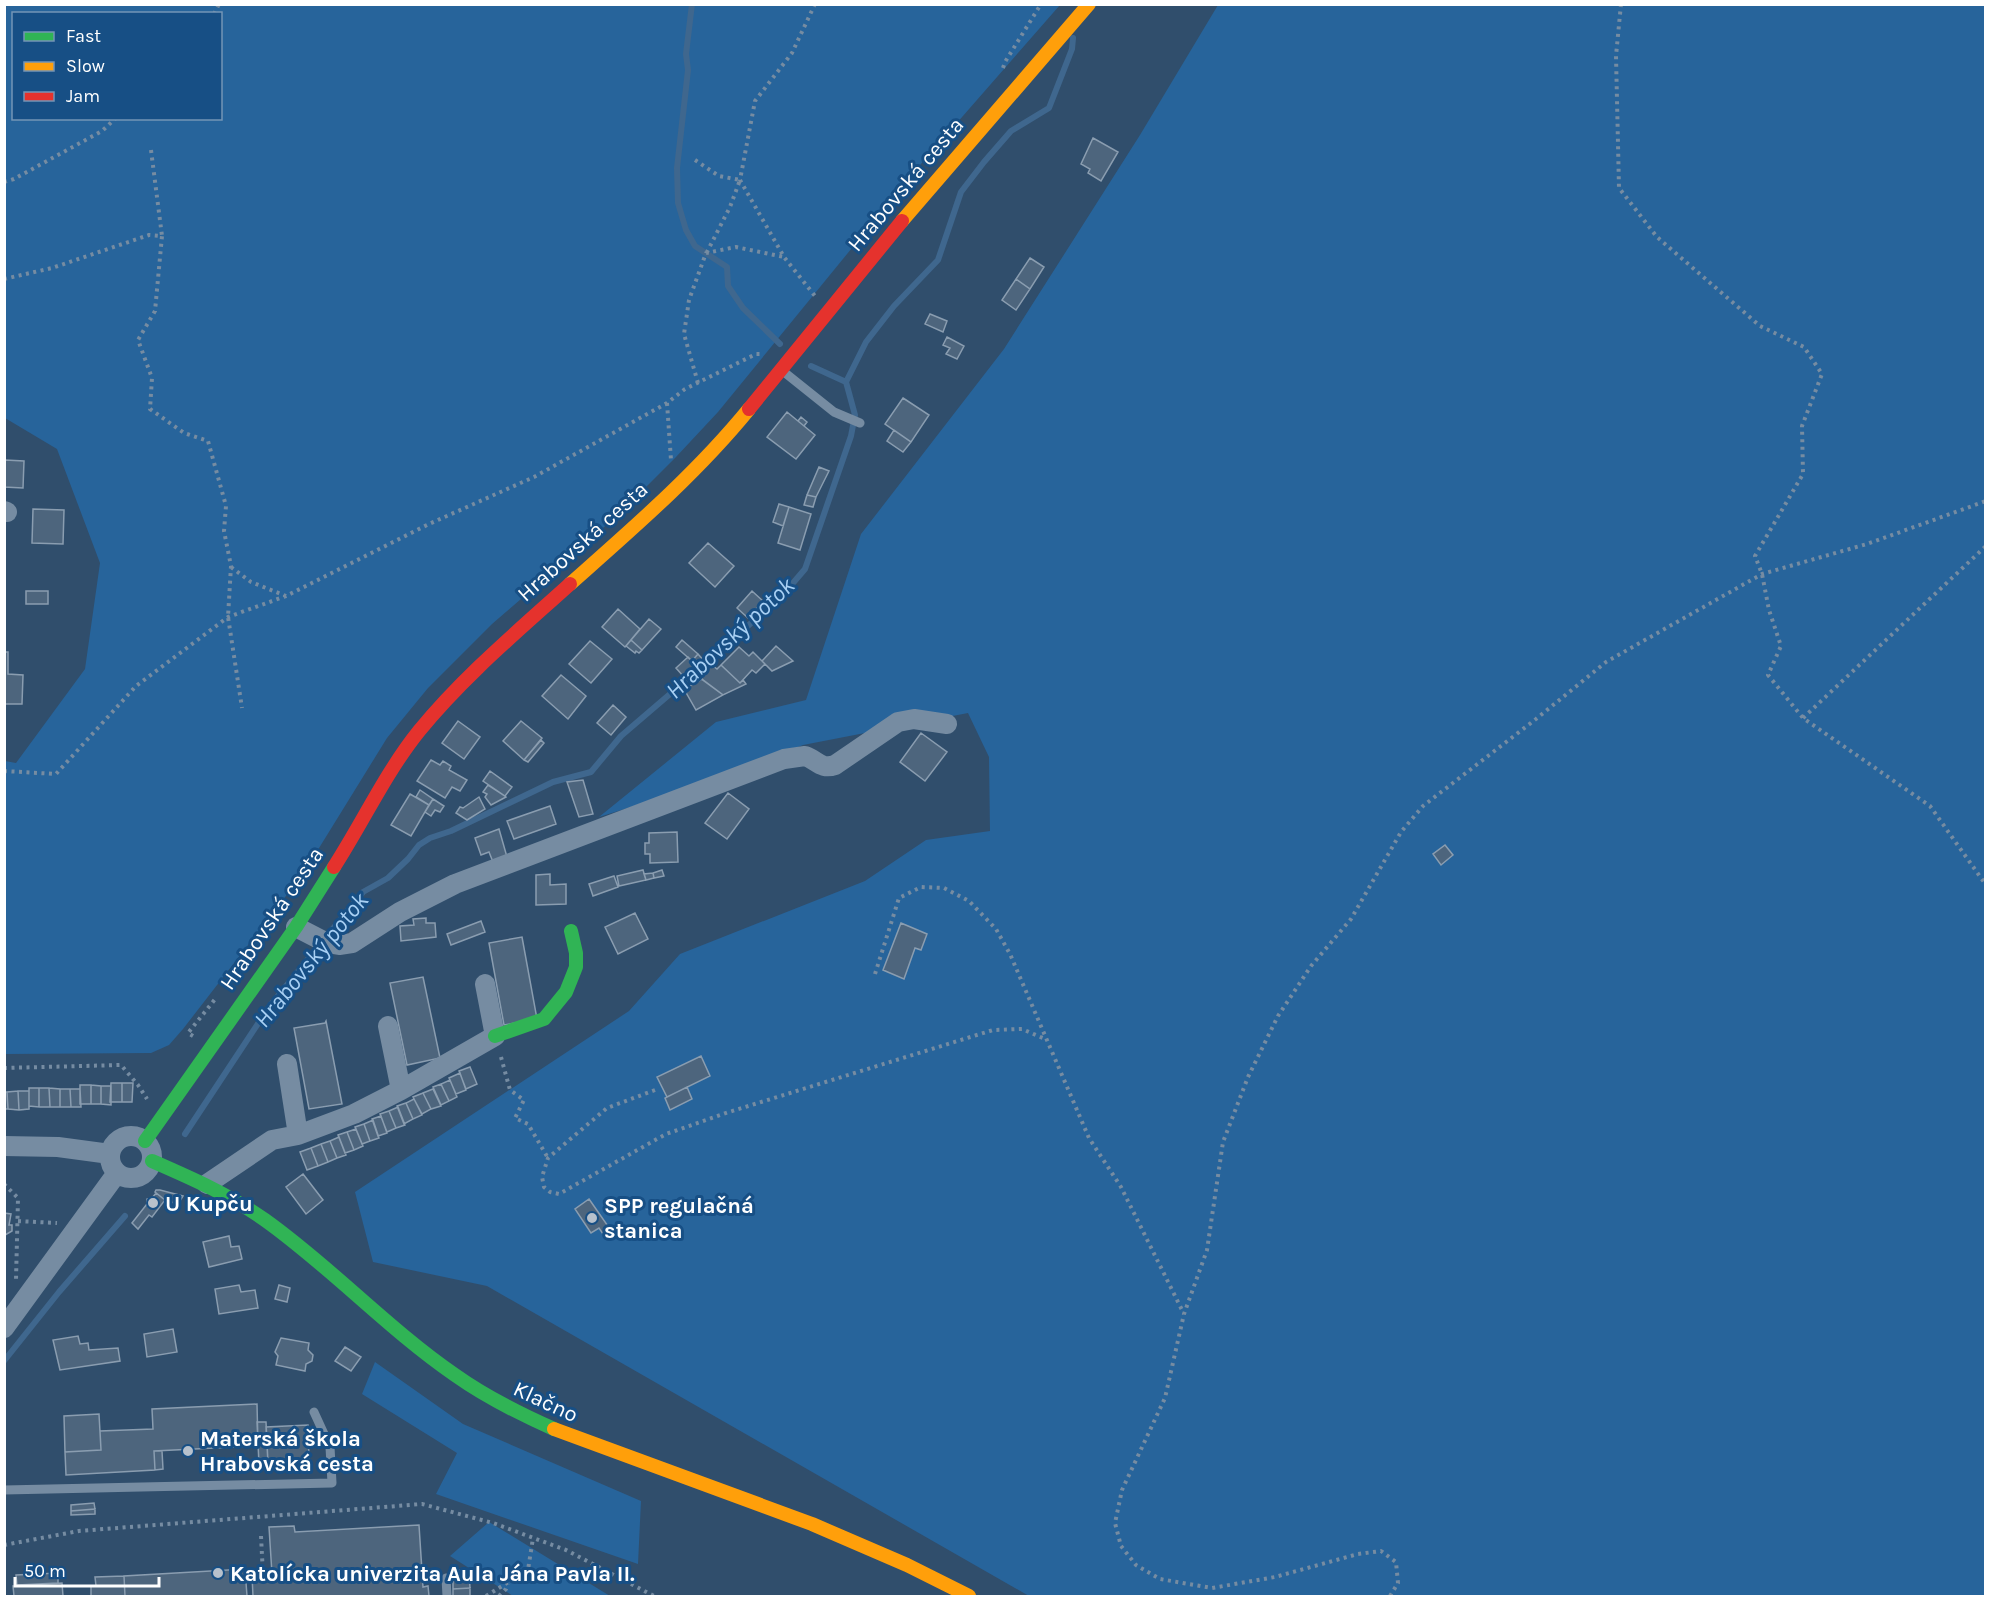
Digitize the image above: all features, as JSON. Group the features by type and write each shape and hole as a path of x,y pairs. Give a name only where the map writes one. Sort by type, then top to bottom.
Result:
{"street":[{"name":"Hrabovská cesta","path":"145,1141 296,927 354,836 398,760 419,731 467,678 682,483 728,435 910,212 1088,5"},
{"path":"296,927 320,940 339,945 352,943 400,912 455,884 784,759 805,756 820,766 828,767 835,765 898,722 914,719 947,724"},
{"path":"207,1184 272,1140 298,1135 354,1113 401,1090 495,1036 544,1019 566,992 576,967 576,953 571,930"},
{"path":"485,984 495,1036"},
{"path":"388,1026 401,1090"},
{"path":"287,1064 298,1135"},
{"path":"131,1136 145,1141 152,1154 150,1168 138,1177 124,1177 117,1173 110,1161 113,1147 124,1138 131,1136"},
{"path":"4,1146 58,1147 110,1154"},
{"name":"Klačno","path":"152,1161 207,1184 265,1220 376,1314 448,1370 499,1402 580,1440 810,1523 880,1552 969,1596"},
{"path":"7,1321 117,1173"}],"lane":[{"path":"782,370 834,412 860,423"},
{"path":"4,1490 332,1483 330,1447 314,1412"},
{"path":"446,1578 447,1596"}],"path":[{"path":"698,382 684,334 689,300 706,253 726,215 740,180 755,101 792,53 815,4"},
{"path":"1002,72 1005,62 1041,4"},
{"path":"1621,4 1616,56 1619,188 1657,237 1760,326 1804,347 1822,374 1802,426 1803,474 1755,556 1781,646 1768,675 1803,718 1930,806 1986,885"},
{"path":"4,182 14,179 102,131 114,120"},
{"path":"151,150 162,236 155,310 138,340 152,378 150,409 184,433 208,441 226,506 224,531 231,566 228,617 242,708"},
{"path":"695,160 720,176 740,180 784,257 820,301"},
{"path":"4,279 52,268 149,235 162,236"},
{"path":"706,253 736,247 784,257"},
{"path":"4,771 56,774 136,686 228,617 286,596 429,524 534,477 667,403 698,382 756,354 766,354"},
{"path":"667,403 671,470"},
{"path":"1390,1596 1398,1583 1396,1562 1381,1551 1358,1554 1275,1577 1212,1588 1160,1580 1136,1565 1121,1546 1115,1523 1122,1490 1164,1398 1184,1314 1207,1250 1223,1142 1248,1077 1278,1016 1311,966 1351,919 1401,832 1423,806 1518,734 1606,662 1762,574 1867,544 1986,501"},
{"path":"1803,718 1986,546"},
{"path":"231,566 251,582 286,596"},
{"path":"875,974 899,898 921,887 944,888 969,901 996,929 1010,954 1089,1138 1121,1187 1184,1314"},
{"path":"655,1090 607,1108 548,1158 542,1177 544,1187 550,1192 559,1194 666,1134 729,1112 993,1030 1022,1029 1045,1039"},
{"path":"495,1036 510,1090 524,1100 515,1119 528,1124 548,1158"},
{"path":"4,1068 121,1065 138,1084 153,1108"},
{"path":"4,1184 18,1198 16,1280"},
{"path":"18,1221 64,1224"},
{"path":"4,1545 79,1531 422,1504 493,1522 566,1550 654,1596"},
{"path":"261,1536 263,1575"},
{"path":"486,1596 528,1570 533,1538"},
{"path":"499,1596 508,1583"}],"shaded area":[{"path":"5,4 1060,5 914,172 718,412 619,514 492,624 428,688 387,738 303,874 183,1029 169,1045 151,1053 5,1054 5,761 16,763 85,669 100,563 57,449 5,418"},
{"path":"1218,5 1985,5 1985,1596 1029,1596 487,1286 373,1262 355,1192 629,1011 680,954 865,881 926,840 990,831 989,757 968,713 803,745 714,781 599,817 716,722 806,700 861,534 1004,349 1140,135"},
{"path":"375,1362 463,1424 641,1501 638,1564 436,1494 457,1453 362,1394"},
{"path":"489,1522 610,1596 513,1596 450,1556"}],"building":[{"path":"1093,138 1118,152 1101,181 1088,173 1090,169 1081,164"},
{"path":"1030,258 1044,267 1030,289 1016,279"},
{"path":"1016,279 1030,289 1016,310 1002,300"},
{"path":"930,314 947,321 943,332 925,324"},
{"path":"947,337 964,346 957,359 946,354 950,348 943,345"},
{"path":"903,398 929,415 911,442 885,424"},
{"path":"787,412 815,435 796,459 767,437"},
{"path":"801,417 807,422 804,426 798,421"},
{"path":"894,430 911,442 903,452 887,441"},
{"path":"5,460 24,461 23,488 4,487"},
{"path":"819,467 829,471 816,497 807,495"},
{"path":"807,495 816,497 813,507 804,505"},
{"path":"779,504 789,507 783,526 773,522"},
{"path":"789,507 811,514 800,550 778,543"},
{"path":"33,509 64,510 63,544 32,543"},
{"path":"708,543 734,566 715,587 689,563"},
{"path":"26,591 48,591 48,604 26,604"},
{"path":"752,591 763,601 748,618 737,608"},
{"path":"618,609 640,629 625,647 602,627"},
{"path":"649,619 661,629 642,650 631,640"},
{"path":"631,640 642,650 639,653 636,651 635,653 626,646"},
{"path":"682,640 698,654 692,661 676,647"},
{"path":"590,641 612,659 591,683 569,664"},
{"path":"776,646 793,661 772,671 762,661"},
{"path":"739,647 749,656 753,652 765,664 756,673 752,670 740,683 721,665"},
{"path":"4,652 8,652 8,674 23,675 22,704 4,704"},
{"path":"698,654 704,661 684,677 676,668 688,657 692,661"},
{"path":"712,665 717,669 721,665 740,683 743,680 746,684 723,695 696,675"},
{"path":"561,675 586,696 568,719 542,696"},
{"path":"702,679 723,695 696,710 684,689"},
{"path":"613,705 626,717 611,735 597,723"},
{"path":"458,721 480,737 464,759 442,743"},
{"path":"521,721 542,738 524,760 503,741"},
{"path":"921,733 947,752 925,781 900,762"},
{"path":"541,740 544,743 528,762 524,760"},
{"path":"431,760 440,765 443,761 451,766 449,770 467,780 460,791 452,787 445,798 417,781"},
{"path":"490,771 512,787 505,796 483,781"},
{"path":"583,780 593,814 579,817 567,782"},
{"path":"488,785 506,797 491,805 485,797 487,794 483,792"},
{"path":"420,790 433,799 429,805 416,797"},
{"path":"728,793 749,809 727,839 705,823"},
{"path":"410,794 429,805 411,836 391,825"},
{"path":"479,797 485,809 467,820 456,813 460,807 463,808"},
{"path":"433,799 444,806 440,812 435,810 431,816 425,812"},
{"path":"550,806 556,824 514,839 507,821"},
{"path":"499,829 507,857 493,862 489,852 481,855 475,838"},
{"path":"677,832 678,862 650,863 650,854 645,854 645,843 649,843 649,833"},
{"path":"1445,845 1453,855 1441,865 1433,854"},
{"path":"643,870 646,880 619,886 617,876"},
{"path":"662,870 664,876 654,878 653,873"},
{"path":"653,873 654,878 646,880 644,874"},
{"path":"550,874 550,885 566,884 566,904 536,905 536,875"},
{"path":"614,876 618,887 593,896 589,884"},
{"path":"635,913 648,939 618,954 605,927"},
{"path":"426,918 426,923 435,923 436,937 401,941 400,926 414,925 413,919"},
{"path":"481,921 485,932 451,945 447,934"},
{"path":"901,923 927,934 921,950 915,948 904,979 883,970"},
{"path":"522,937 537,1019 504,1025 489,943"},
{"path":"423,977 440,1058 407,1065 390,983"},
{"path":"326,1021 342,1104 309,1109 294,1028"},
{"path":"701,1056 710,1076 667,1097 657,1077"},
{"path":"470,1067 477,1084 466,1089 459,1071"},
{"path":"460,1073 466,1090 456,1094 449,1078"},
{"path":"450,1080 457,1097 449,1101 441,1084"},
{"path":"111,1083 122,1083 122,1102 110,1102"},
{"path":"122,1083 133,1083 132,1102 122,1102"},
{"path":"441,1084 449,1101 441,1105 433,1087"},
{"path":"80,1085 91,1085 91,1104 80,1104"},
{"path":"91,1085 101,1086 101,1104 91,1104"},
{"path":"101,1086 111,1086 111,1105 101,1104"},
{"path":"687,1087 692,1099 670,1110 665,1098"},
{"path":"29,1088 39,1088 39,1107 29,1106"},
{"path":"39,1088 49,1088 50,1107 39,1107"},
{"path":"49,1088 60,1089 60,1107 50,1107"},
{"path":"60,1089 70,1089 71,1107 60,1107"},
{"path":"70,1089 80,1089 81,1107 71,1107"},
{"path":"433,1089 441,1106 431,1109 423,1093"},
{"path":"18,1091 29,1091 29,1109 19,1110"},
{"path":"18,1091 19,1110 8,1109 7,1092"},
{"path":"4,1092 7,1092 8,1109 4,1109"},
{"path":"423,1093 431,1109 422,1114 413,1097"},
{"path":"414,1099 422,1115 413,1119 406,1103"},
{"path":"406,1103 413,1119 404,1124 397,1106"},
{"path":"398,1107 405,1125 396,1128 389,1111"},
{"path":"389,1111 396,1128 387,1132 380,1114"},
{"path":"381,1116 387,1133 378,1136 372,1119"},
{"path":"373,1120 379,1138 370,1141 364,1124"},
{"path":"364,1124 370,1141 362,1144 355,1127"},
{"path":"356,1129 363,1146 354,1150 347,1132"},
{"path":"347,1132 354,1150 345,1153 338,1135"},
{"path":"339,1137 346,1155 337,1158 330,1141"},
{"path":"330,1141 337,1158 328,1162 321,1144"},
{"path":"321,1144 328,1162 318,1166 311,1148"},
{"path":"311,1148 318,1166 307,1170 300,1152"},
{"path":"303,1174 323,1200 306,1214 286,1187"},
{"path":"156,1190 183,1196 178,1204 165,1200 155,1192"},
{"path":"156,1193 165,1200 152,1217 149,1215 138,1229 132,1223 147,1204 147,1199 152,1198"},
{"name":"SPP regulačná stanica","path":"589,1199 610,1229 603,1234 599,1228 591,1233 575,1209"},
{"path":"4,1213 11,1214 9,1225 12,1225 12,1231 5,1235 4,1277"},
{"path":"229,1236 231,1247 239,1246 242,1259 209,1267 203,1242"},
{"path":"239,1285 241,1292 255,1290 258,1308 219,1314 215,1289"},
{"path":"279,1285 290,1288 287,1302 275,1299"},
{"path":"173,1329 177,1352 147,1357 144,1334"},
{"path":"78,1336 80,1344 88,1343 89,1350 118,1348 120,1361 60,1370 53,1340"},
{"path":"281,1338 309,1343 308,1350 313,1355 312,1361 306,1364 305,1371 276,1365 278,1356 275,1352"},
{"path":"345,1347 361,1357 351,1371 335,1361"},
{"path":"257,1404 258,1446 154,1451 155,1470 66,1475 65,1452 101,1450 100,1431 153,1429 152,1409"},
{"path":"99,1414 101,1450 65,1452 64,1416"},
{"path":"257,1422 266,1422 268,1463 259,1464"},
{"path":"308,1425 309,1461 268,1463 266,1427"},
{"path":"154,1451 162,1451 163,1469 155,1470"},
{"path":"94,1503 95,1509 71,1511 71,1505"},
{"path":"95,1509 95,1514 71,1515 71,1511"},
{"path":"419,1525 423,1587 428,1586 429,1596 253,1596 252,1576 272,1574 269,1527 294,1526 295,1532"},
{"path":"245,1569 247,1596 125,1596 124,1576"},
{"path":"470,1569 470,1572 453,1573 452,1571"},
{"path":"469,1572 470,1588 453,1589 453,1573"},
{"path":"58,1573 58,1583 17,1585 16,1575"},
{"path":"124,1576 125,1596 91,1596 91,1586 96,1586 95,1577"},
{"path":"62,1583 63,1596 14,1596 13,1586"},
{"path":"470,1588 470,1596 453,1596 453,1589"}],"waterway":[{"path":"692,4 686,54 688,70 677,168 678,203 686,230 695,246 727,267 728,286 743,308 780,344"},
{"name":"Hrabovský potok","path":"185,1134 269,1007 363,892 388,878 419,845 430,838 451,831 553,782 591,772 621,736 726,646 787,590 805,569 851,436 855,415 846,382 866,342 894,306 938,260 961,192 984,162 1011,131 1049,108 1072,49 1073,38"},
{"path":"811,366 846,382"},
{"name":"Hrabovský potok","path":"4,1361 59,1292 125,1216"}],"traffic: fast":[{"path":"145,1141 296,927 334,867"},
{"path":"495,1036 544,1019 566,992 576,967 576,953 571,931"},
{"path":"152,1161 252,1211 313,1257 430,1357 503,1405 554,1429"}],"traffic: slow":[{"path":"902,221 1089,4"},
{"path":"570,584 640,522 707,456 749,409"},
{"path":"554,1429 812,1524 907,1565 969,1596"}],"traffic: jam":[{"path":"749,409 902,221"},
{"path":"334,867 385,780 419,731 472,673 570,584"}],"place":[{"name":"U Kupču","path":"153,1203"},
{"name":"SPP regulačná stanica","path":"592,1218"},
{"name":"Materská škola Hrabovská cesta","path":"188,1451"},
{"name":"Katolícka univerzita Aula Jána Pavla II.","path":"218,1573"}]}
